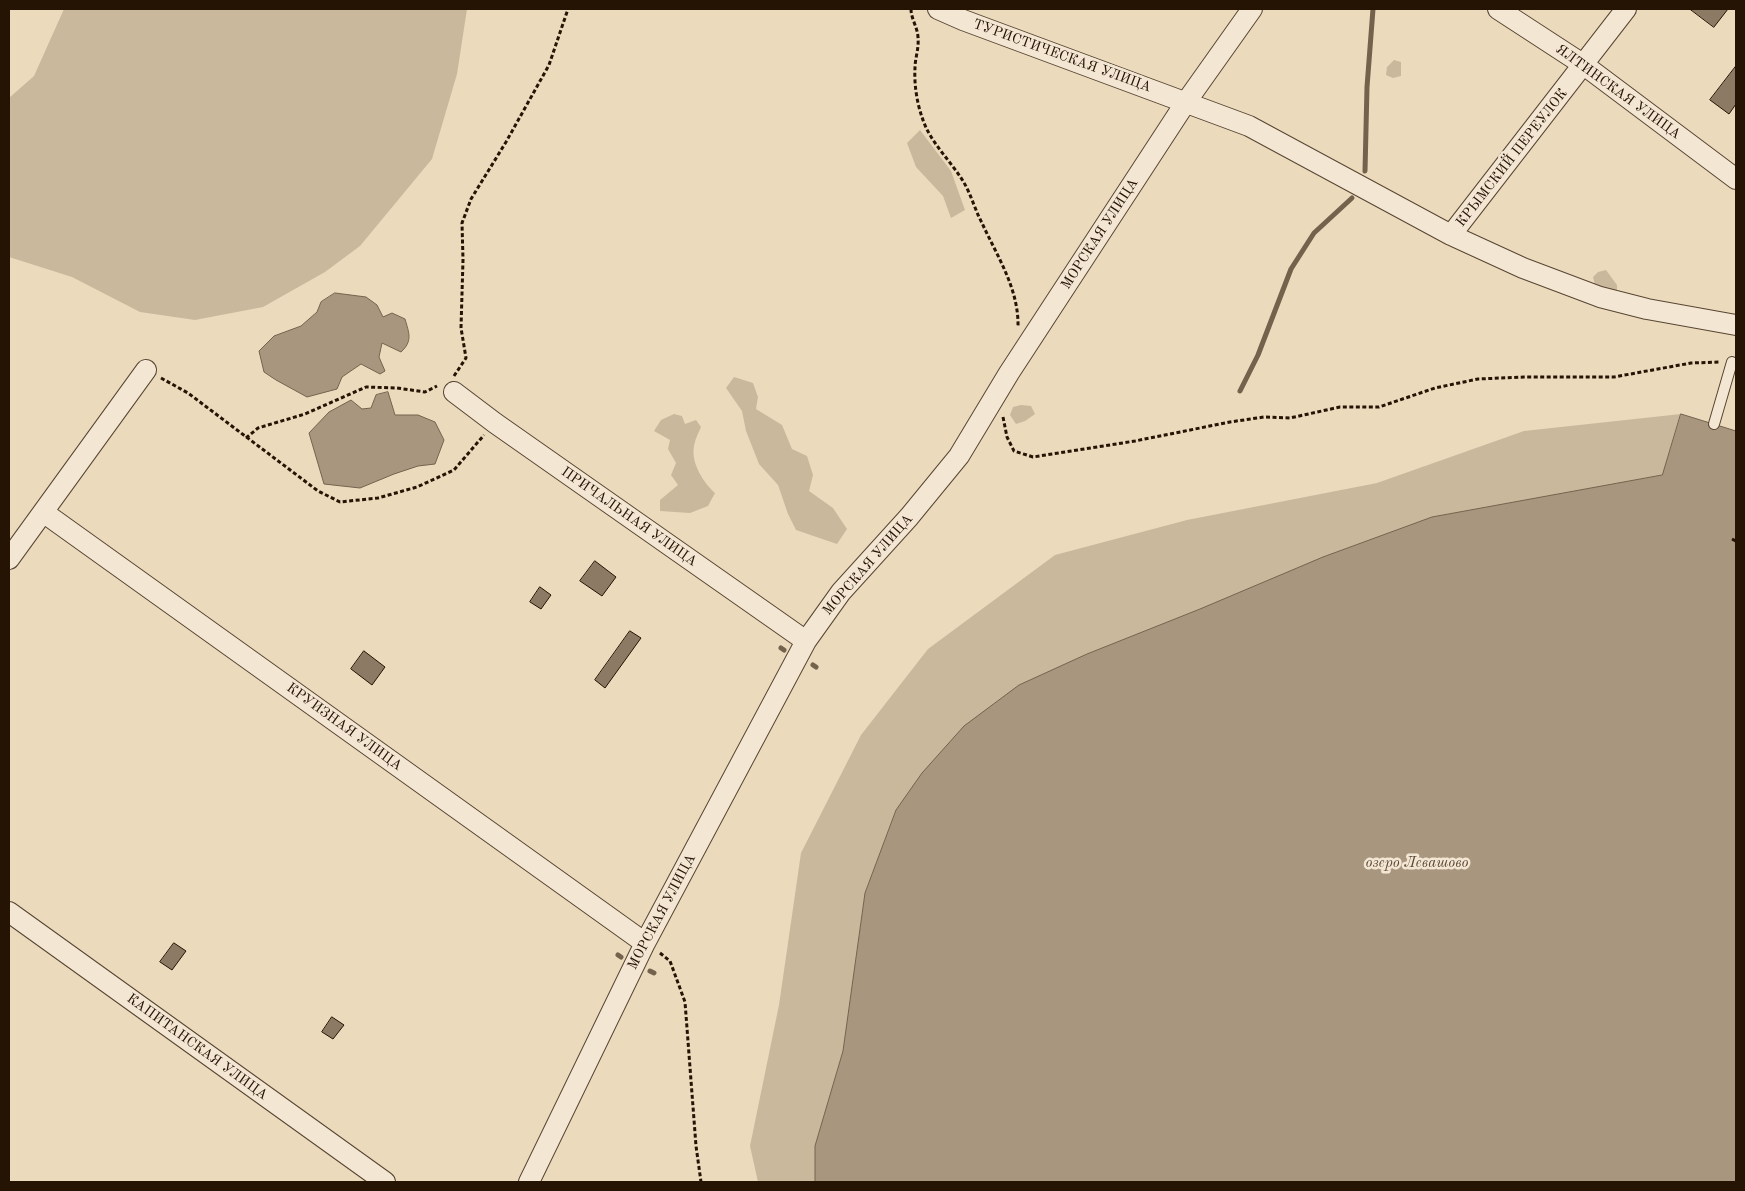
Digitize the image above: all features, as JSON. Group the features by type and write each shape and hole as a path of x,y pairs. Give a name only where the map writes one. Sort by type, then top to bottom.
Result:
{"street":[{"name":"ТУРИСТИЧЕСКАЯ УЛИЦА","path":"938,9 1249,126 1451,234 1523,268 1600,297 1647,309 1736,325"},
{"name":"МОРСКАЯ УЛИЦА","path":"529,1182 645,943 806,641 841,592 909,517 959,456 1010,373 1186,102 1252,9"},
{"name":"ЯЛТИНСКАЯ УЛИЦА","path":"1498,9 1584,65 1736,178"},
{"name":"КРЫМСКИЙ ПЕРЕУЛОК","path":"1451,234 1626,9"},
{"path":"9,559 146,370"},
{"name":"ПРИЧАЛЬНАЯ УЛИЦА","path":"453,386 495,423 806,641"},
{"name":"КРУИЗНАЯ УЛИЦА","path":"43,512 645,943"},
{"name":"КАПИТАНСКАЯ УЛИЦА","path":"9,912 385,1182"}],"lane":[{"path":"1714,424 1732,362"}],"path":[{"path":"246,438 258,428 305,414 366,387 397,388 425,392 453,386 466,358 461,328 462,223 470,199 506,142 549,65 568,9"},
{"path":"911,9 911,16 918,35 915,69 917,94 922,118 930,135 964,183 1002,264 1015,295 1018,331"},
{"path":"1004,408 1003,417 1007,436 1014,451 1033,457 1135,442 1264,417 1290,418 1340,407 1378,407 1436,388 1478,379 1524,377 1614,378 1691,363 1732,362"},
{"path":"146,370 188,393 318,490 340,502 378,498 418,487 454,470 495,423"},
{"path":"1732,539 1736,541"},
{"path":"645,943 670,961 685,1002 696,1146 701,1182"}],"shaded area":[{"path":"64,9 467,9 457,74 432,159 360,246 325,272 263,307 195,320 140,312 72,277 9,257 9,98 34,76"},
{"path":"1394,60 1401,62 1401,76 1393,78 1386,75 1387,67"},
{"path":"920,130 951,171 965,210 951,218 943,196 916,167 907,143"},
{"path":"1606,270 1617,285 1617,291 1610,291 1595,285 1593,277 1598,272"},
{"path":"734,377 753,383 758,397 756,409 782,425 792,449 807,456 813,475 809,491 833,508 847,529 837,544 796,530 778,485 759,464 746,431 742,411 726,388"},
{"path":"1021,405 1031,406 1035,414 1025,421 1016,424 1010,415 1013,407"},
{"path":"674,414 682,416 685,424 696,420 701,427 695,440 695,463 701,476 715,493 708,506 690,513 660,511 660,500 678,485 671,475 676,463 668,449 670,440 654,431 661,420"},
{"path":"1681,414 1662,475 1432,517 1323,557 1087,654 1019,685 896,810 865,893 843,1051 815,1146 815,1182 758,1182 750,1146 779,1005 801,853 861,735 928,649 1055,555 1187,520 1377,483 1524,431"}],"water":[{"path":"335,293 366,297 377,305 383,317 392,313 405,319 409,340 401,352 382,343 379,357 385,371 380,374 361,364 342,377 337,389 307,397 264,372 259,351 274,336 301,326 317,312 321,302"},
{"path":"388,392 395,415 418,415 435,422 444,440 435,464 418,466 360,488 324,484 309,433 329,412 351,400 362,409 371,408 376,395"},
{"name":"озеро Левашово","path":"1681,414 1736,431 1736,1182 815,1182 815,1146 843,1051 865,893 896,810 922,773 964,726 1019,685 1087,654 1323,557 1432,517 1662,475"}],"building":[{"path":"1690,9 1728,9 1714,27"},
{"path":"1736,66 1736,104 1729,114 1710,100"},
{"path":"595,561 616,577 602,596 580,581"},
{"path":"540,587 551,595 541,609 530,602"},
{"path":"630,631 641,638 605,688 595,680"},
{"path":"364,651 385,667 372,685 351,669"},
{"path":"174,943 186,951 172,970 160,962"},
{"path":"332,1017 344,1025 333,1039 322,1032"}],"waterway":[{"path":"1365,171 1367,87 1373,9"},
{"path":"1240,391 1258,355 1291,269 1314,233 1352,198"},
{"path":"650,971 654,973"}]}
